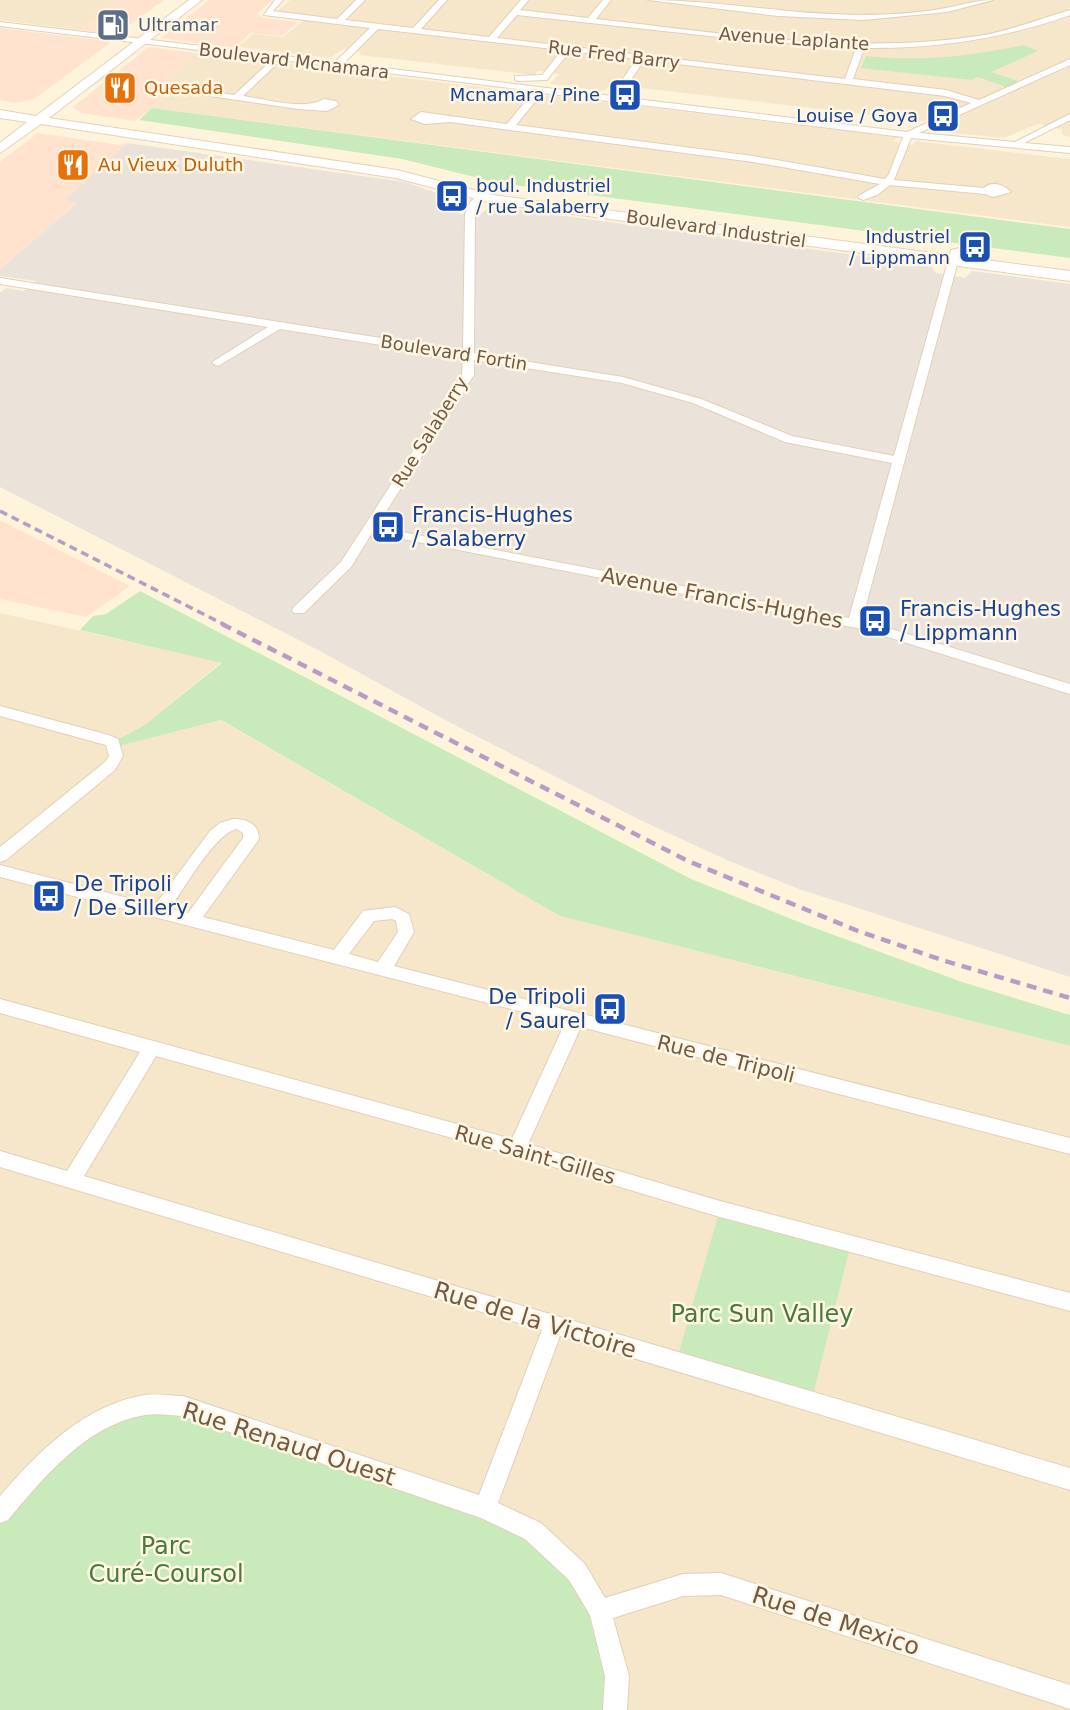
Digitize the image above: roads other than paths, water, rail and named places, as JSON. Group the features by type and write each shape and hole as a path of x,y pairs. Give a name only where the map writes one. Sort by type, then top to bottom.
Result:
{"street":[{"path":"0,135 3,124 0,117 35,112 66,100 137,41 179,0"},
{"path":"0,135 195,0"},
{"name":"Rue Fred Barry","path":"279,0 267,13 951,94 981,103"},
{"path":"337,23 361,0"},
{"path":"412,32 443,0"},
{"path":"490,41 525,0"},
{"path":"590,21 607,0"},
{"path":"652,0 844,17 931,12 989,0"},
{"name":"Avenue Laplante","path":"514,12 787,42 862,45 918,43 984,36 1034,25 1070,12"},
{"name":"Boulevard Mcnamara","path":"0,24 911,129 1070,152"},
{"path":"340,62 375,27"},
{"path":"848,82 862,45"},
{"path":"340,62 541,79 547,76 567,50"},
{"path":"236,98 279,58"},
{"path":"641,58 616,95 897,122"},
{"name":"Boulevard Mcnamara","path":"340,62 539,91 616,95"},
{"path":"863,197 881,190 890,181 911,129 924,128 1068,65"},
{"path":"173,90 318,106"},
{"path":"509,127 539,91"},
{"path":"66,100 70,112 92,121"},
{"path":"0,106 35,112"},
{"path":"19,136 35,112"},
{"name":"Boulevard Industriel","path":"35,112 405,165 486,192"},
{"name":"Boulevard Industriel","path":"35,112 79,127 405,175 486,192 954,255 1070,276"},
{"path":"1016,146 1070,117"},
{"path":"450,118 753,159 890,181 988,191"},
{"path":"0,149 19,136 48,128 79,127"},
{"path":"1039,132 1070,143"},
{"name":"Boulevard Industriel","path":"240,152 242,147 262,146"},
{"name":"Rue Salaberry","path":"299,610 340,571 466,379 469,371 470,214 473,204 486,192"},
{"path":"854,623 954,255"},
{"name":"Boulevard Industriel","path":"954,255 1070,265"},
{"name":"Boulevard Fortin","path":"0,281 642,385 697,401 789,439 899,461"},
{"path":"218,363 278,325"},
{"name":"Avenue Francis-Hughes","path":"369,529 854,623 1070,689"},
{"path":"0,711 104,738 113,742 116,755 110,766 0,856"},
{"path":"159,912 219,832 235,823 245,825 251,831 251,839 191,920"},
{"name":"Rue de Tripoli","path":"0,871 575,1021 1070,1146"},
{"path":"337,959 369,915 396,913 403,918 405,932 382,970"},
{"name":"Rue Saint-Gilles","path":"0,1006 517,1148 720,1209 1070,1302"},
{"path":"517,1148 575,1021"},
{"path":"71,1180 151,1049"},
{"name":"Rue de la Victoire","path":"0,1159 1070,1479"},
{"path":"485,1508 554,1326"},
{"name":"Rue Renaud Ouest","path":"0,1511 44,1461 86,1430 113,1416 146,1405 183,1406 485,1508 533,1531 577,1572 600,1611 617,1676 615,1710"},
{"name":"Rue de Mexico","path":"600,1611 683,1585 721,1584 1070,1696"}],"railway":[{"path":"0,511 225,625"},
{"path":"222,624 688,861 858,931 945,961 1070,998"}],"place":[{"name":"Ultramar","path":"113,25"},
{"name":"Quesada","path":"120,88"},
{"name":"Mcnamara / Pine","path":"625,95"},
{"name":"Louise / Goya","path":"943,116"},
{"name":"Au Vieux Duluth","path":"73,165"},
{"name":"boul. Industriel / rue Salaberry","path":"452,196"},
{"name":"Industriel / Lippmann","path":"975,247"},
{"name":"Francis-Hughes / Salaberry","path":"388,527"},
{"name":"Francis-Hughes / Lippmann","path":"875,621"},
{"name":"De Tripoli / De Sillery","path":"49,896"},
{"name":"De Tripoli / Saurel","path":"610,1009"}],"park label":[{"name":"Parc Sun Valley","path":"762,1314"},
{"name":"Parc Curé-Coursol","path":"166,1560"}]}
